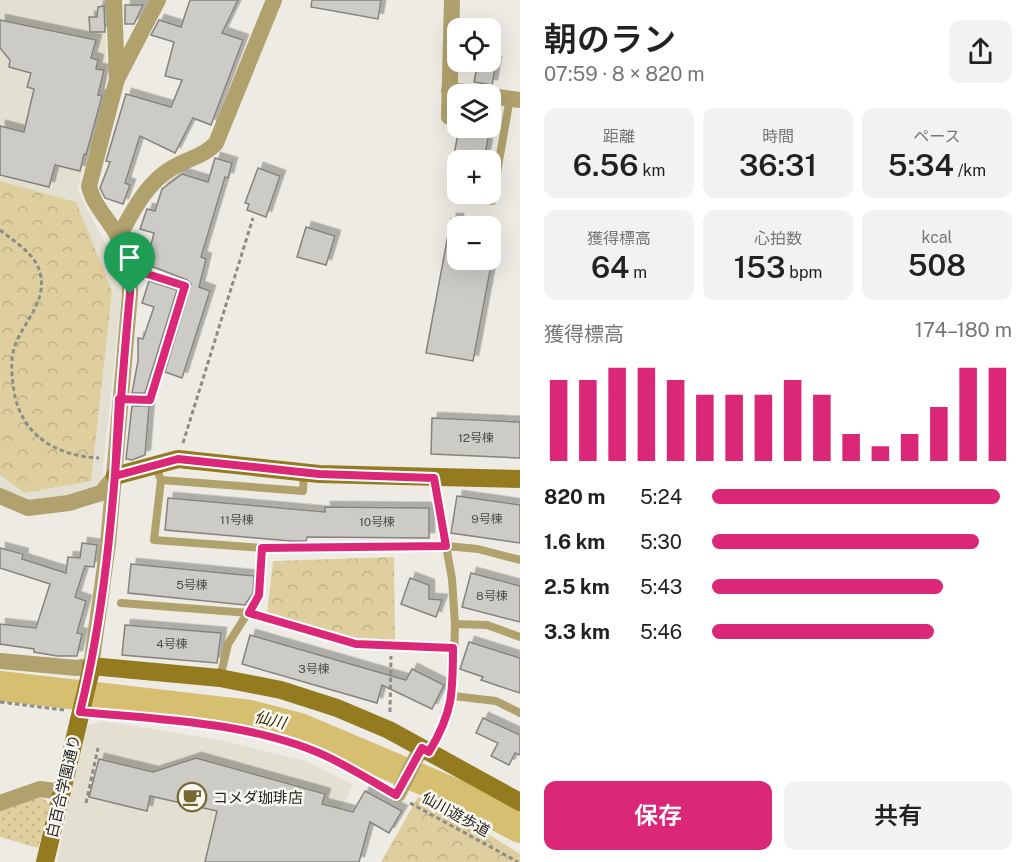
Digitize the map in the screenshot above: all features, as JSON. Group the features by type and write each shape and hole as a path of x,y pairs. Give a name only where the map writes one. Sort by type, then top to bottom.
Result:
{"street":[{"path":"114,0 117,79"},
{"path":"90,670 115,468 130,274 118,238 91,195 89,186 117,79 158,0"},
{"path":"118,238 154,181 170,168 202,154 216,143 274,0"},
{"path":"449,84 452,0"},
{"path":"115,468 158,473 178,459 304,473 520,479"},
{"path":"0,496 28,508 69,503 101,493 115,468"},
{"path":"0,661 90,670 220,678 281,690 337,708 389,730 422,753 520,802"},
{"name":"白百合学園通り","path":"45,862 90,670"},
{"path":"397,794 422,753"},
{"path":"0,803 40,789 62,792"}],"lane":[{"path":"501,161 515,99"},
{"path":"119,399 150,400 185,286 141,272 130,274"},
{"path":"304,473 303,491 158,473 154,540 262,548 446,546 478,549 520,560"},
{"path":"422,753 448,717 453,696 455,624 452,579 434,478"},
{"path":"220,678 228,644 259,595 262,548"},
{"path":"121,603 249,613 356,644 453,648"},
{"path":"455,624 487,625 520,637"},
{"path":"453,696 496,701 520,712"},
{"path":"0,794 18,796"}],"path":[{"path":"178,459 253,218"},
{"path":"0,230 36,261 41,276 41,291 36,307 13,350 12,377 16,404 22,420 36,437 56,449 115,468"},
{"path":"389,730 391,645"},
{"name":"仙川遊歩道","path":"0,702 233,730 292,744 331,758 518,862"},
{"path":"86,802 98,748"}],"shaded area":[{"path":"0,0 106,0 106,93 77,189 107,247 122,289 101,487 67,498 28,502 0,489"},
{"path":"103,721 224,741 305,761 353,785 336,818 367,835 359,862 57,862 84,727"}],"green space":[{"path":"0,181 76,202 112,291 91,481 24,493 0,475"},
{"path":"394,557 395,643 370,644 267,614 273,561"},
{"path":"42,797 50,805 38,848 0,837 0,810"},
{"path":"418,797 449,810 520,854 520,862 381,862"}],"building":[{"path":"190,0 238,0 222,33 243,40 211,125 193,118 175,153 140,136 125,183 130,185 123,204 105,198 100,188 110,162 106,161 126,94 171,107 182,80 165,76 174,42 151,35 159,20 181,27"},
{"path":"312,0 381,0 378,19 311,7"},
{"path":"125,5 143,5 134,24 125,24"},
{"path":"104,6 105,32 90,32 89,17 97,17 98,7"},
{"path":"0,20 96,40 91,58 98,60 96,69 104,70 98,95 102,96 86,155 84,154 80,171 55,165 49,187 0,175 0,126 24,132 34,89 27,87 31,73 9,67 10,60 0,48"},
{"path":"476,72 494,72 492,84 474,82"},
{"path":"457,138 488,138 486,150 455,150"},
{"path":"215,158 232,163 228,178 225,177 201,257 206,259 199,287 210,291 182,378 165,372 191,284 187,280 146,264 154,233 140,229 147,209 155,211 162,189 182,174 208,182"},
{"path":"258,168 280,176 266,217 247,210 249,204 245,203"},
{"path":"306,227 335,236 326,265 297,257"},
{"path":"447,240 447,270 490,270 473,361 426,353"},
{"path":"149,281 177,290 145,393 132,393 138,361 138,338 143,339 154,307 142,303"},
{"path":"132,406 149,406 145,455 132,460 126,459"},
{"path":"432,418 520,422 520,458 431,454"},
{"path":"457,496 520,505 520,543 451,533"},
{"path":"168,498 325,512 325,507 429,508 429,538 307,537 306,541 291,541 165,530"},
{"path":"82,543 97,545 94,567 85,566 75,597 86,601 77,633 82,634 77,656 57,656 34,652 34,649 0,644 0,624 36,628 50,584 0,568 0,548 23,554 22,559 66,573 68,557 80,558"},
{"path":"131,564 254,576 253,593 245,605 128,593"},
{"path":"471,573 520,586 520,622 462,607"},
{"path":"410,578 429,585 429,599 442,600 436,617 401,604"},
{"path":"125,625 221,633 217,663 122,655"},
{"path":"250,635 406,680 412,669 444,685 432,709 382,685 377,703 242,664"},
{"path":"469,642 520,658 520,693 481,680 483,677 460,669"},
{"path":"483,718 520,735 520,755 515,753 509,765 491,756 498,743 476,733"},
{"path":"196,758 325,794 322,804 353,812 365,791 402,811 389,833 370,822 359,862 205,862 217,811 150,796 147,811 89,797 99,759 153,772"}],"waterway":[{"name":"仙川","path":"0,686 250,715 300,728 456,794 520,828"}],"place":[{"name":"コメダ珈琲店","path":"192,797"}],"route":[{"path":"130,294 119,399 115,476 108,544 91,666 80,712 233,730 292,744 331,758 396,795 422,748 429,752 448,717 453,696 453,648 356,644 249,613 259,595 262,548 446,546 434,478 304,473 178,459 115,476 116,459 119,399 150,400 185,286 141,272 130,274 130,294"}]}
